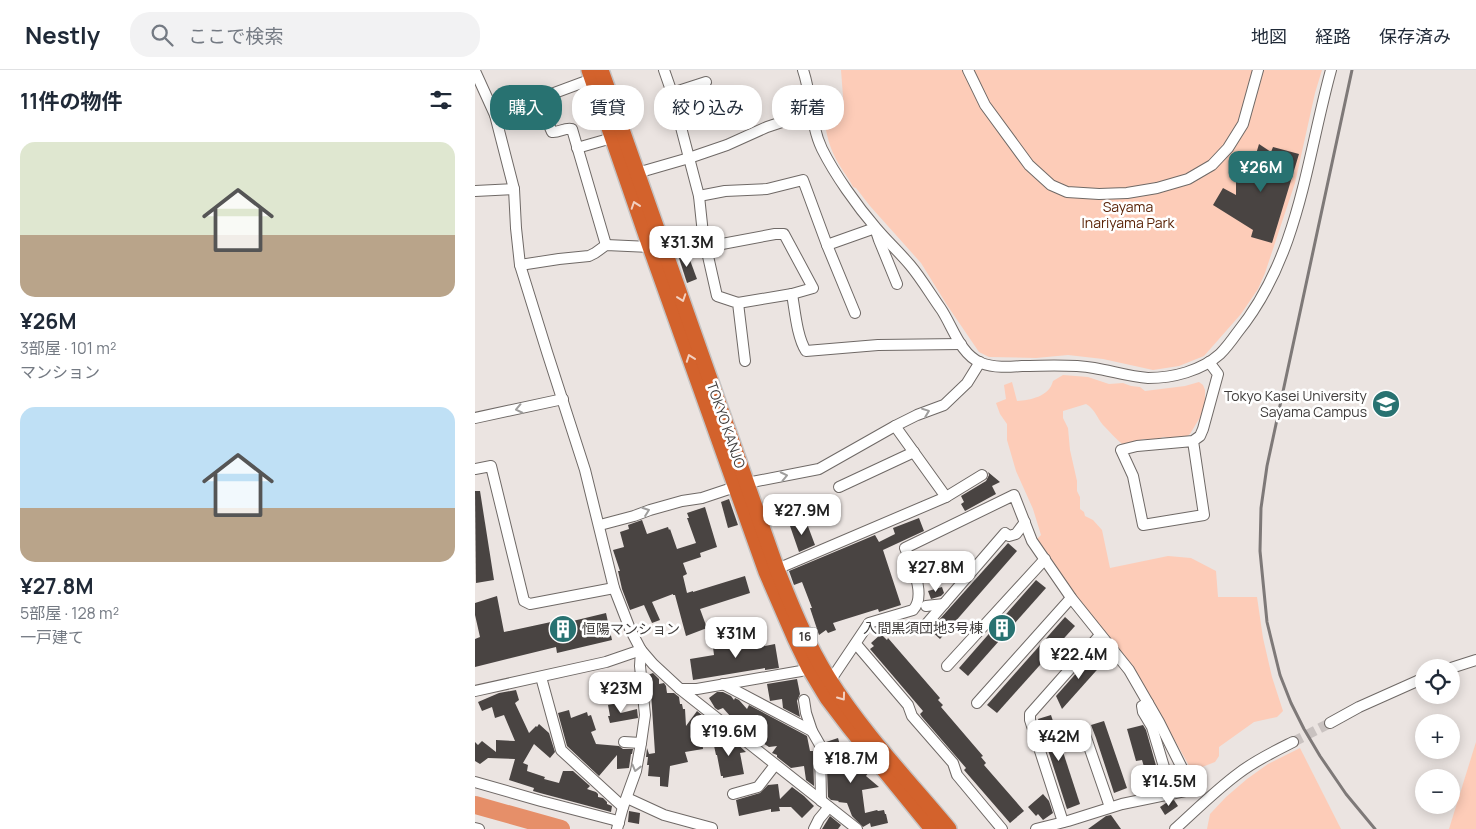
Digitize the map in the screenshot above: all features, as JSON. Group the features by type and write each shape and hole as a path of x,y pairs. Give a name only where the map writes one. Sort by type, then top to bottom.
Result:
{"highway":[{"name":"TOKYO KANJO","path":"594,73 612,138 656,246 742,485 805,636 830,680 859,721 949,829"},
{"name":"TOKYO KANJO","path":"594,73 637,173 656,246"},
{"name":"TOKYO KANJO","path":"742,485 773,591 809,668 827,698 932,829"}],"street":[{"path":"664,70 669,85"},
{"path":"803,70 807,85"},
{"path":"968,70 985,105 1029,165 1051,185 1067,192 1099,194 1127,193 1157,188 1188,180 1212,165 1228,148 1243,124 1258,70"},
{"path":"815,130 829,162 861,210 875,228 911,266 969,356 980,362 999,366 1086,367 1147,378 1165,377 1187,372 1209,362 1221,353 1250,317 1267,288 1278,267 1304,187 1331,70"},
{"path":"475,71 490,104"},
{"path":"562,87 594,73"},
{"path":"697,85 706,82"},
{"path":"637,173 727,145 772,125"},
{"path":"551,130 555,133 568,128 572,129 606,245"},
{"path":"499,130 514,189 515,228 520,265 585,470 614,588 630,629 641,650 680,689 857,829"},
{"path":"681,130 699,196 703,234 717,296 738,303 792,294 813,288 784,234 707,247"},
{"path":"577,148 612,138"},
{"path":"699,196 725,191 767,189 803,180 855,312"},
{"path":"475,191 514,189"},
{"path":"827,245 875,228"},
{"path":"875,228 897,284"},
{"path":"520,265 559,258 589,256 606,245 656,246 703,234"},
{"path":"792,294 803,347 806,351 877,345 961,344"},
{"path":"738,303 745,361"},
{"path":"599,525 682,501 702,498 742,485 819,469 895,426 944,405 967,383 980,362"},
{"path":"1193,441 1204,515 1143,525 1133,476 1121,450 1137,446 1193,441 1199,436 1203,429 1218,374 1209,362"},
{"path":"475,418 563,399"},
{"path":"895,426 946,497"},
{"path":"839,487 914,452"},
{"path":"475,469 491,466 524,600 530,604 614,588"},
{"path":"777,569 946,497 982,475"},
{"path":"830,680 869,624 913,610 917,606 920,597 917,581 905,548 1014,496 1033,541 1071,598 1129,670 1189,782 1185,791 1110,808 1068,824 1036,829"},
{"path":"923,628 1005,533 1009,536 1016,534 1025,522"},
{"path":"947,666 1045,559"},
{"path":"977,703 1071,598"},
{"path":"926,606 944,604"},
{"path":"1068,824 1029,720 1030,714 1100,635"},
{"path":"856,644 908,705 912,716 953,763 957,775 1002,829"},
{"path":"475,691 606,662 641,650"},
{"path":"618,826 636,771 645,715 640,666 641,650"},
{"path":"1460,665 1476,660"},
{"path":"680,689 697,689 809,668"},
{"path":"541,677 561,750 625,802 712,828"},
{"path":"1330,722 1415,682"},
{"path":"723,684 812,731"},
{"path":"804,700 806,713 821,752 825,804 814,829"},
{"path":"1148,703 1142,706 1143,712 1152,727 1164,767"},
{"path":"1084,732 1110,808"},
{"path":"624,742 641,743"},
{"path":"1181,827 1212,795 1240,772 1263,757 1293,742"},
{"path":"733,794 758,788 775,764"},
{"path":"475,782 614,820 618,826"},
{"path":"475,828 479,829"}],"green space":[{"name":"Sayama Inariyama Park","path":"841,70 1322,70 1295,183 1258,289 1241,314 1204,356 1179,366 1153,370 1103,359 1068,355 1036,358 989,357 979,352 921,263 856,188 853,187 840,166 831,148 826,130 844,130 844,85 842,85"},
{"path":"1063,375 1088,377 1109,384 1123,383 1140,387 1145,391 1185,386 1199,382 1205,390 1205,404 1202,414 1190,434 1184,438 1163,437 1155,440 1144,439 1123,445 1086,404 1063,411 1063,418 1068,428 1077,491 1080,497 1080,509 1084,512 1085,516 1093,520 1102,530 1110,568 1168,556 1191,558 1216,571 1218,597 1257,597 1263,638 1272,677 1283,711 1277,717 1254,722 1219,747 1219,756 1215,762 1192,771 1133,666 1077,597 1037,539 1041,535 1033,509 1016,471 1007,440 1007,424 1000,414 996,403 1006,399 1004,385 1012,382 1017,401 1028,400 1048,391 1053,381"},
{"path":"1476,742 1476,829 1449,829 1454,814 1460,814 1460,794"},
{"path":"1300,748 1341,829 1207,829 1210,814 1226,797 1268,764"}],"building":[{"path":"1259,144 1271,152 1273,147 1299,154 1272,243 1251,237 1253,230 1213,205 1223,188 1236,195 1237,177 1242,172 1261,167 1256,154"},
{"path":"687,252 697,279 687,283 678,255"},
{"path":"988,472 1000,482 992,486 996,494 965,511 961,504 964,502 961,496 986,481 989,475"},
{"path":"475,491 480,491 494,580 476,583"},
{"path":"729,499 738,525 728,528 721,502"},
{"path":"705,507 717,547 700,553 701,557 683,563 687,574 683,576 687,593 745,576 750,593 700,609 707,628 686,636 675,595 673,594 652,602 660,620 652,623 644,605 630,610 622,589 618,571 620,571 613,550 624,547 620,532 629,529 628,525 642,520 647,534 668,527 677,549 696,543 687,513"},
{"path":"919,518 924,531 883,550 901,605 879,612 878,609 833,623 836,630 828,633 826,630 819,635 810,608 812,608 802,582 794,585 789,571 875,535 879,542 895,534 893,528"},
{"path":"806,521 815,545 799,552 790,526"},
{"path":"1008,543 1017,551 940,639 930,630"},
{"name":"入間黒須団地3号棟","path":"1036,580 1046,588 968,676 959,668"},
{"path":"942,587 944,593 931,599 928,591"},
{"name":"恒陽マンション","path":"497,596 504,632 551,622 552,626 606,613 612,640 557,653 556,647 475,667 475,639 480,637 475,615 475,603"},
{"path":"1065,617 1075,626 997,713 987,705"},
{"path":"881,634 887,640 888,638 940,698 938,700 943,705 941,707 983,756 981,757 986,763 984,765 1024,811 1010,823 964,770 966,768 922,717 920,714 923,711 870,649 874,646 871,643"},
{"path":"763,638 765,646 775,644 779,668 765,670 765,668 693,680 690,659 714,655 713,647"},
{"path":"1094,653 1104,662 1062,709 1056,696"},
{"path":"653,673 659,679 659,684 664,683 667,693 674,693 679,697 680,704 685,709 686,726 697,711 703,716 700,722 703,749 685,752 688,762 670,766 668,787 660,786 660,777 648,776 647,748 649,754 655,753 648,675"},
{"path":"797,679 800,694 797,701 800,717 783,708 782,699 770,701 767,684"},
{"path":"516,690 519,700 515,703 529,733 539,724 549,733 555,752 550,758 534,744 523,763 528,765 527,771 545,777 544,779 559,783 563,771 573,771 590,786 587,789 596,792 598,797 603,798 607,804 612,806 611,812 533,791 534,788 509,780 515,759 488,758 480,764 475,761 475,742 478,745 482,741 496,752 496,740 515,741 504,715 495,718 492,707 482,711 478,702 499,693"},
{"path":"717,692 723,692 734,700 735,698 739,700 747,709 749,705 807,736 810,751 813,751 814,786 806,780 804,766 791,768 777,755 772,753 777,746 769,747 738,726 723,708 718,710 715,708 709,698"},
{"path":"618,703 621,713 637,709 638,718 610,723 608,705"},
{"path":"569,710 571,718 587,712 588,716 591,715 596,730 591,732 596,744 633,749 629,768 617,769 617,755 599,776 567,746 558,713"},
{"path":"1051,715 1080,804 1067,809 1038,719"},
{"path":"1104,721 1127,788 1114,793 1091,725"},
{"path":"1143,725 1157,769 1162,775 1149,779 1142,760 1136,761 1127,729"},
{"path":"730,737 746,752 740,753 744,774 723,778 713,741"},
{"path":"838,738 844,759 859,754 861,762 871,769 866,776 879,787 862,790 865,813 884,810 888,823 871,827 870,823 863,827 852,816 847,803 831,800 828,797 826,742"},
{"path":"778,784 780,799 792,787 814,806 802,818 791,807 779,807 780,811 771,812 771,809 739,816 736,800 760,793 768,785"},
{"path":"1043,794 1049,801 1053,813 1043,820 1038,814 1036,816 1028,807"},
{"path":"1174,800 1178,806 1165,815 1160,807"},
{"path":"629,811 640,813 639,824 628,822"},
{"path":"1111,815 1121,829 1088,829 1106,816"},
{"path":"830,816 841,825 838,829 822,829"}],"waterway":[{"path":"475,805 561,829"}],"tunnel":[{"path":"1293,742 1330,723"}],"railway":[{"path":"1352,70 1267,466 1261,508 1260,551 1267,622 1280,675 1291,703 1320,756 1346,794 1375,829"}],"place":[{"name":"Tokyo Kasei University Sayama Campus","path":"1386,404"},
{"name":"入間黒須団地3号棟","path":"1002,628"},
{"name":"恒陽マンション","path":"563,629"}]}
